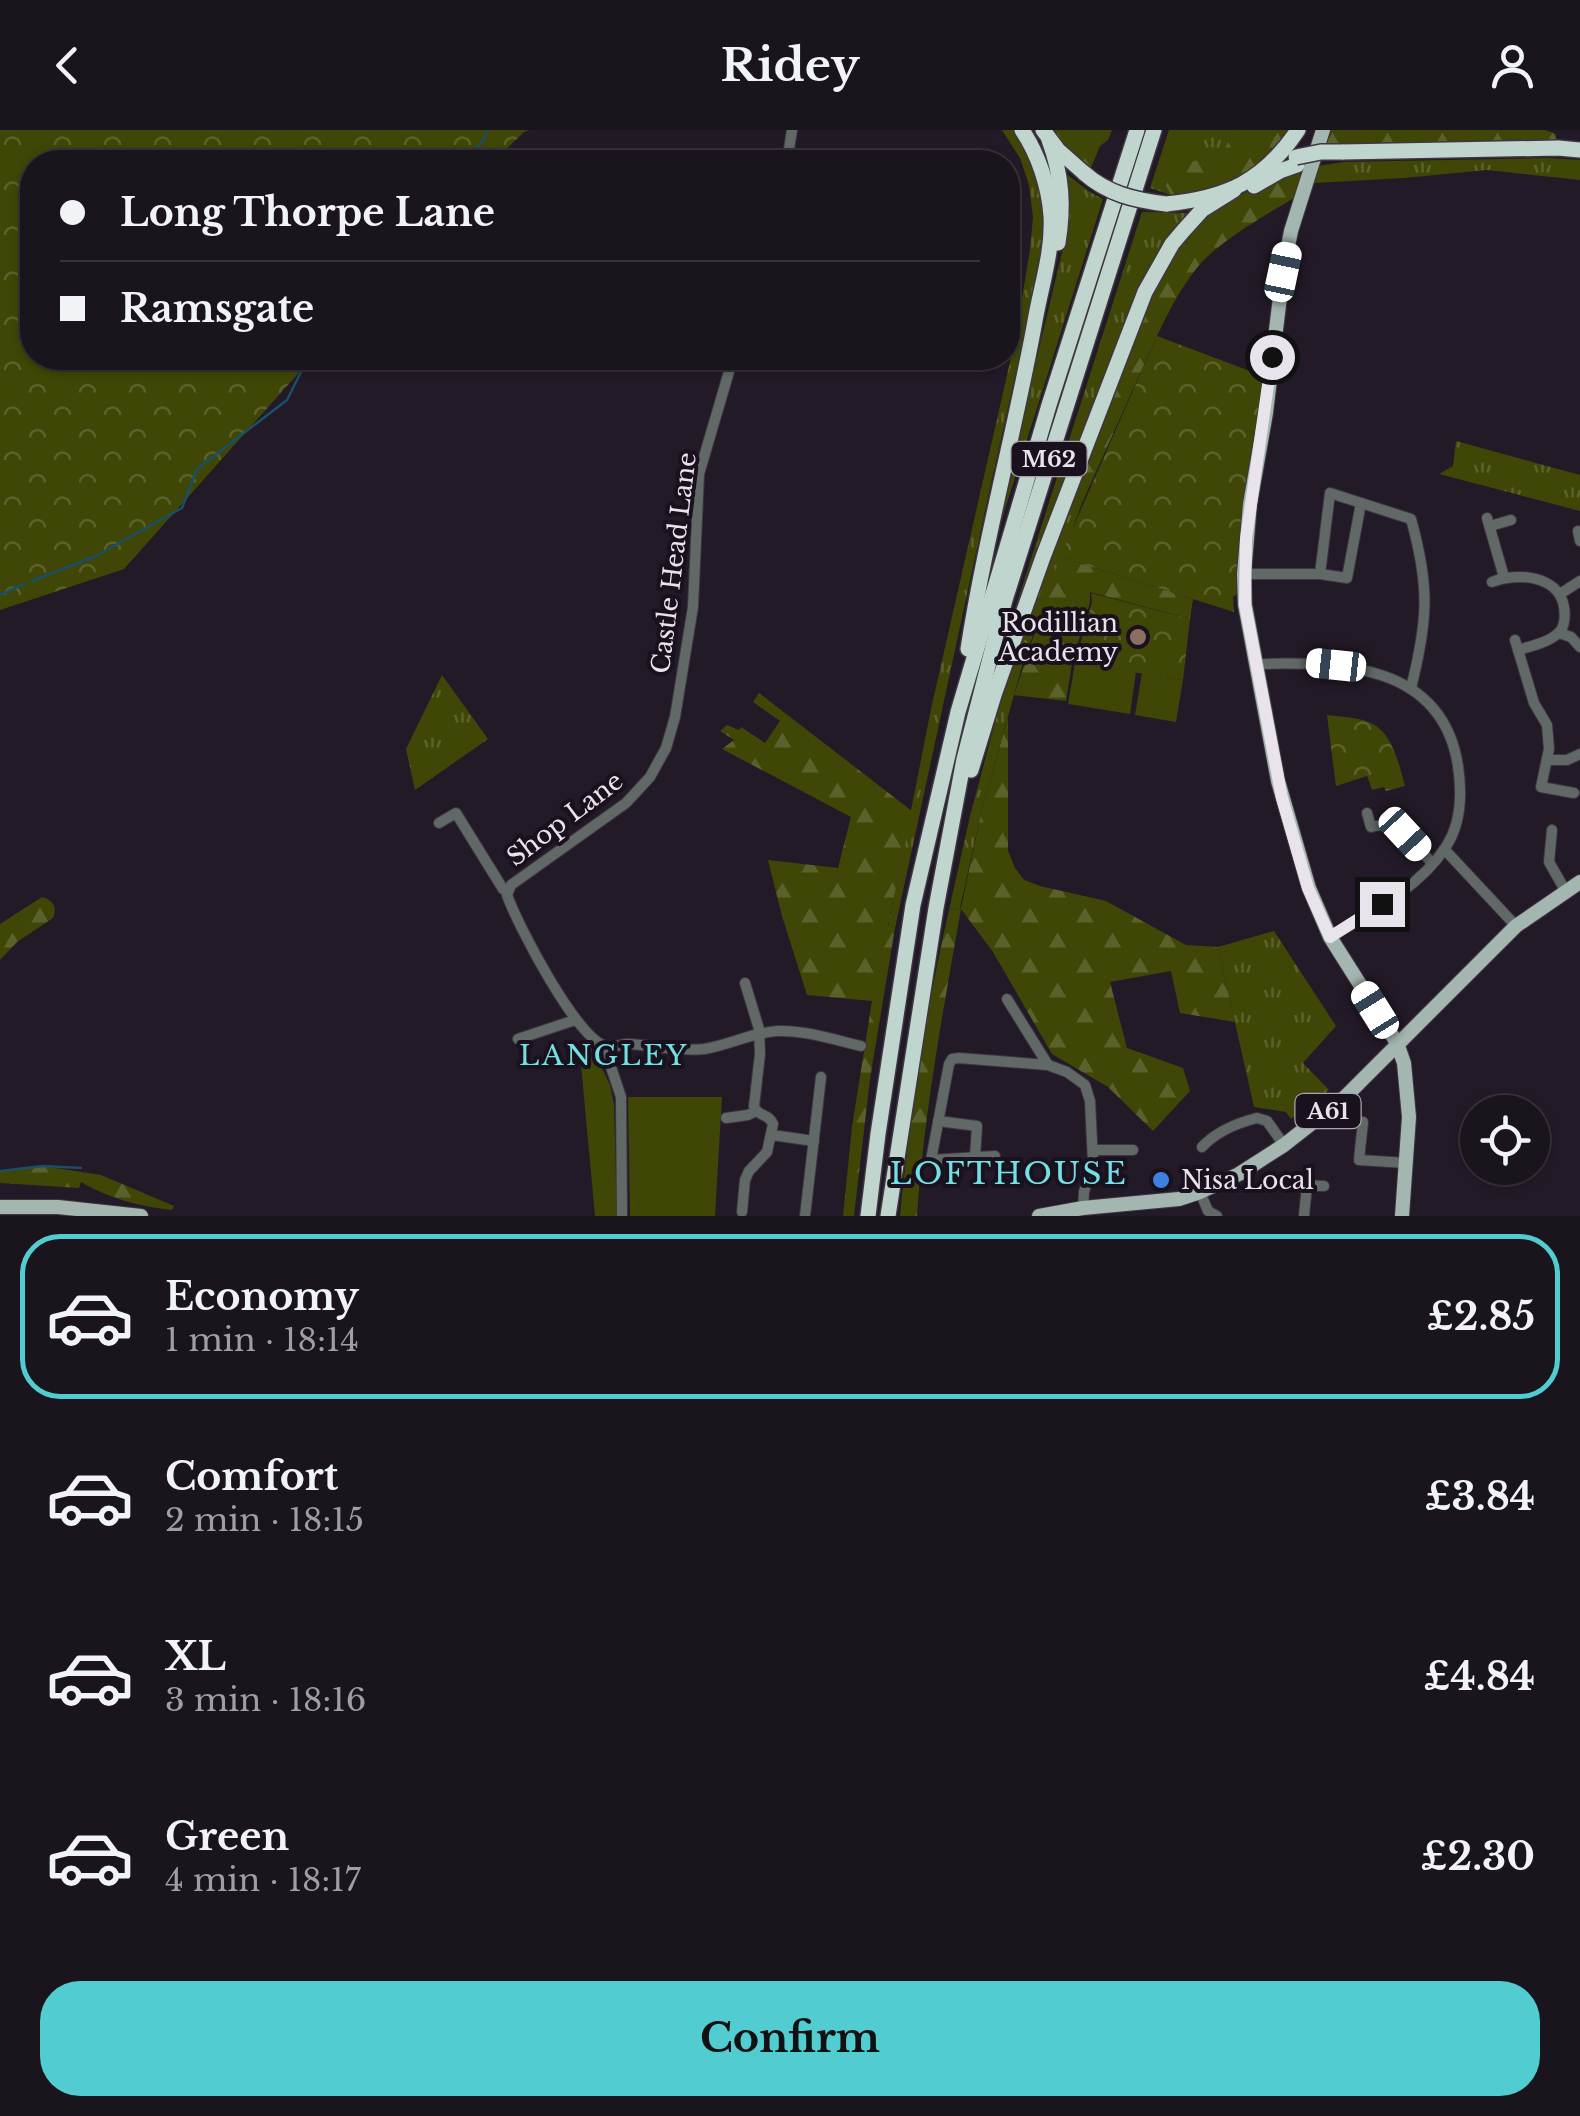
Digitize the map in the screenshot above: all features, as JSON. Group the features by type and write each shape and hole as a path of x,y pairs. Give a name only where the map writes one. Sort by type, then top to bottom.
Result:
{"highway":[{"path":"1022,130 1045,180 1051,213 1048,262 1029,358"},
{"name":"M62","path":"868,1216 914,905 958,712 1049,405 1137,130"},
{"name":"M62","path":"888,1216 936,908 964,760 1005,600 1154,130"},
{"path":"959,792 972,768 1043,557 1145,292 1172,244 1202,210 1266,168 1298,131"},
{"path":"1029,358 1044,306 1062,213 1060,176 1044,133"},
{"path":"1044,133 1084,174 1113,193 1166,204 1198,201 1234,190"},
{"path":"1266,168 1321,152 1580,150"},
{"path":"1183,231 1296,161"},
{"name":"M62","path":"958,712 980,574 1029,358"}],"main road":[{"path":"1323,130 1291,231 1283,272 1266,413 1250,504 1245,605 1282,798 1308,888 1330,937 1397,1043 1404,1063 1408,1086 1407,1163 1402,1216"},
{"name":"A61","path":"1038,1216 1162,1202 1200,1192 1239,1174 1284,1145 1354,1089 1516,926 1580,882"},
{"path":"0,1207 141,1216"}],"street":[{"name":"Castle Head Lane","path":"675,717 692,607 700,474 730,370"},
{"path":"1320,574 1330,493 1411,518 1422,560 1426,601 1421,647 1410,688"},
{"path":"1244,574 1348,578 1362,503"},
{"path":"1504,577 1488,522 1511,520"},
{"path":"1492,582 1504,577 1540,580 1560,594 1565,612 1559,632 1543,642 1516,646 1534,703 1547,725 1542,787 1574,793"},
{"path":"1560,594 1580,581"},
{"path":"1559,632 1580,647"},
{"path":"1255,664 1313,663 1359,668 1410,688 1446,724 1458,761 1458,817 1445,850 1405,889 1330,937"},
{"name":"Shop Lane","path":"508,895 514,882 626,803 650,777 666,748 675,717"},
{"path":"1547,760 1568,760 1580,754"},
{"path":"438,822 456,813 508,895 575,1020 594,1040 608,1047 626,1044 703,1049 784,1031 861,1046"},
{"path":"1367,814 1372,827 1380,824 1398,828 1432,864"},
{"path":"1552,830 1550,862 1566,890"},
{"path":"1445,850 1516,926"},
{"path":"742,1212 745,1180 749,1170 767,1152 773,1124 756,1111 754,1104 759,1024 745,983"},
{"path":"1007,999 1048,1065"},
{"path":"518,1039 575,1020"},
{"path":"608,1047 621,1097 622,1216"},
{"path":"995,1156 931,1160 949,1064 954,1058 1048,1065 1067,1072 1085,1085 1090,1101 1094,1150 1083,1208"},
{"path":"805,1216 822,1076"},
{"path":"726,1118 756,1111"},
{"path":"1202,1147 1211,1137 1257,1118 1266,1121 1284,1145"},
{"path":"938,1121 977,1126 975,1158"},
{"path":"1362,1122 1359,1160 1407,1163"},
{"path":"772,1134 814,1141"},
{"path":"1094,1150 1133,1150"},
{"path":"1304,1216 1303,1185 1324,1186"},
{"path":"1200,1192 1211,1214"}],"green space":[{"path":"0,130 530,130 505,150 20,150 20,370 301,370 124,569 0,610"},
{"path":"1002,130 1018,133 1039,181 1045,210 1042,257 1020,354 1020,310 1033,217 1020,150 1015,150"},
{"path":"1052,130 1112,130 1090,170 1063,146"},
{"path":"1169,130 1233,130 1221,159 1164,183 1171,195 1150,188"},
{"path":"1233,130 1289,130 1267,158 1239,178 1206,191 1171,195 1164,183 1173,163 1221,158"},
{"path":"1331,130 1545,130 1556,134 1556,139 1548,143 1326,145"},
{"path":"1580,160 1580,180 1487,170 1314,183 1318,166 1343,162"},
{"path":"1302,169 1294,198 1218,248 1186,283 1157,336 1082,503 1077,491 1148,307 1179,246 1228,203"},
{"path":"1065,173 1103,199 988,563 1064,244 1069,201"},
{"path":"1142,212 1190,213 1160,250 1138,293 1013,615"},
{"path":"1157,336 1263,376 1234,612 1060,557"},
{"path":"1008,370 1016,370 895,928 888,927 931,709"},
{"path":"1456,441 1580,475 1580,511 1439,474 1453,466"},
{"path":"1077,491 1082,503 1024,659 981,813 960,908 949,910 1008,674"},
{"path":"1060,557 1193,599 1190,619 1090,592 1066,701 1014,695"},
{"path":"1091,593 1190,619 1183,680 1075,663"},
{"path":"1075,663 1136,672 1130,714 1068,704"},
{"path":"1142,673 1183,680 1176,722 1135,715"},
{"path":"442,675 488,739 415,790 406,749"},
{"path":"759,693 912,811 888,926 895,928 870,1079 854,1216 843,1216 872,1001 807,995 768,860 838,868 851,817 722,749 734,740 720,731 727,725 739,730 741,727 765,743 780,721 753,702"},
{"path":"1327,715 1365,721 1382,731 1395,753 1405,786 1372,790 1367,776 1336,786"},
{"path":"1008,717 1008,851 1015,868 1024,880 1040,886 1106,901 1186,945 1218,947 1235,1022 1180,1013 1171,971 1110,982 1127,1048 1183,1068 1190,1091 1153,1131 1108,1087 1052,1054 993,952 961,909 929,1100 917,1216 900,1216 920,1062 949,910 961,908 981,813"},
{"path":"42,897 54,905 53,918 17,942 0,960 0,924"},
{"path":"1274,931 1336,1026 1303,1063 1329,1090 1291,1119 1286,1112 1254,1107 1218,947"},
{"path":"592,1048 610,1085 614,1104 617,1216 595,1216 580,1054"},
{"path":"628,1097 722,1097 715,1216 630,1216"},
{"path":"43,1166 101,1175 174,1206 172,1210 137,1204 81,1182 79,1188 0,1183 0,1171"}],"waterway":[{"path":"474,150 488,130"},
{"path":"32,581 96,556 182,508 197,469 287,400 302,370"},
{"path":"0,595 24,584"},
{"path":"0,1171 43,1166 81,1168"}],"place":[{"name":"Rodillian Academy","path":"1138,637"},
{"name":"Nisa Local","path":"1161,1180"}],"district":[{"name":"LANGLEY","path":"604,1055"},
{"name":"LOFTHOUSE","path":"1009,1173"}],"route":[{"path":"1272,357 1250,504 1244,574 1245,605 1273,761 1308,888 1330,937 1382,904"}]}
